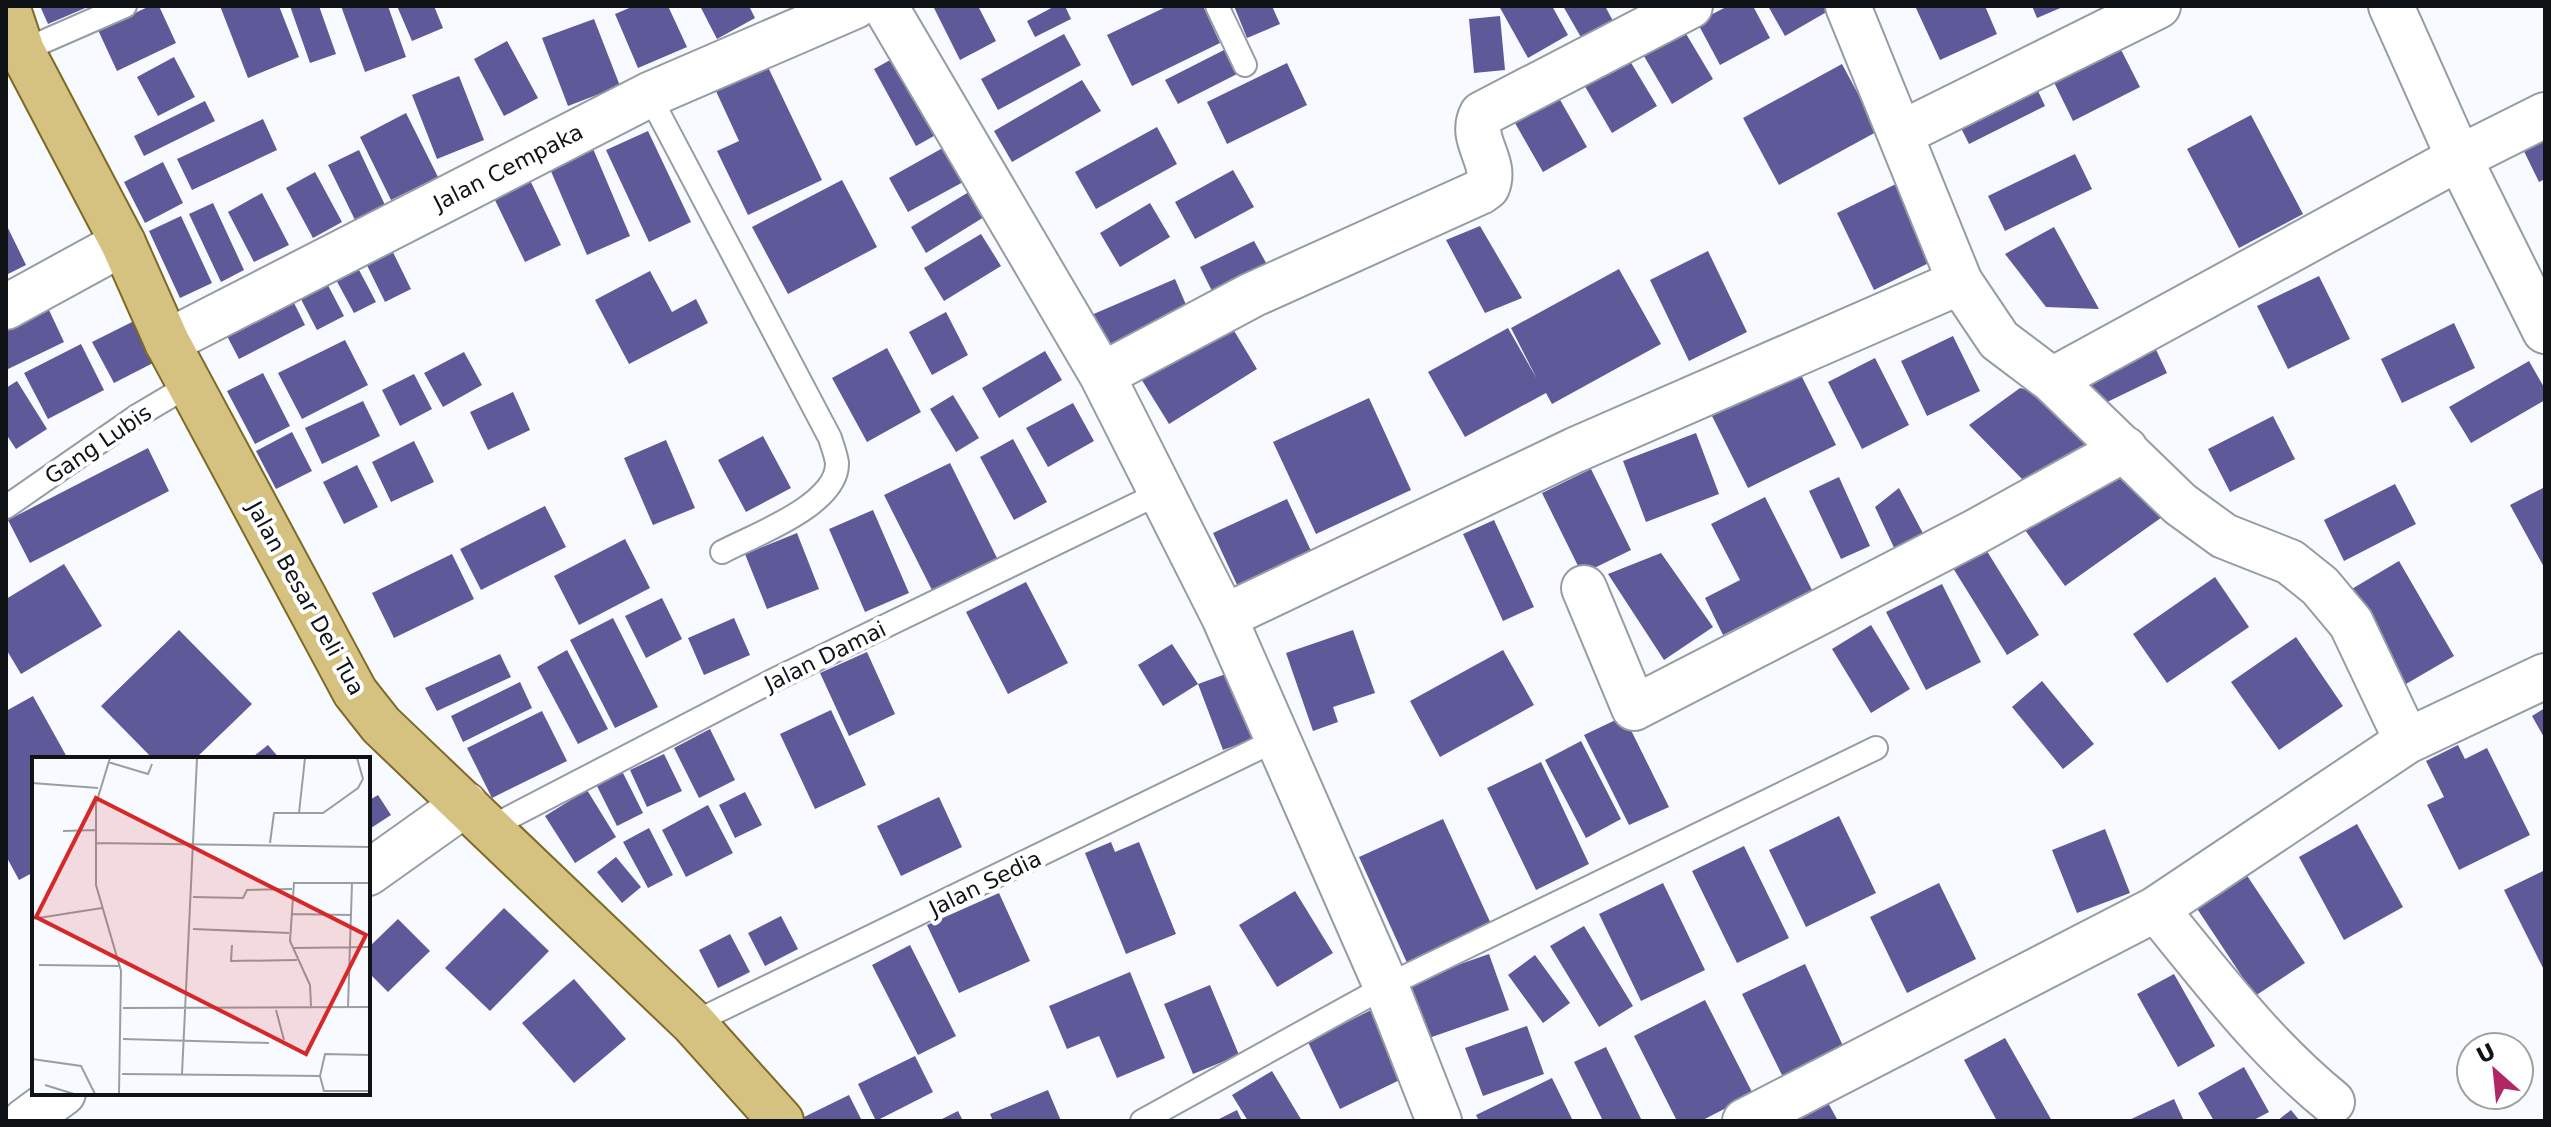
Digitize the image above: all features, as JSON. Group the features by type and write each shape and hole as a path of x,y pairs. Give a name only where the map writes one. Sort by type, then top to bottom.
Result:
{"main road":[{"name":"Jalan Besar Deli Tua","path":"7,6 22,51 123,243 167,342 355,692 381,725 693,1023 781,1121"}],"street":[{"name":"Jalan Cempaka","path":"167,342 649,95 855,6"},
{"path":"885,6 1102,375 1162,492 1224,617 1386,986 1439,1121"},
{"path":"1102,375 1252,295 1480,192 1487,187 1490,172 1477,132 1482,114 1690,6"},
{"path":"1848,6 1960,282 1999,340 2052,380 2180,504 2224,536 2290,562 2320,586 2351,623 2407,741"},
{"path":"1902,133 2158,6"},
{"path":"2391,6 2459,158 2545,331"},
{"path":"2052,380 2459,158 2545,115"},
{"path":"6,307 123,243"},
{"path":"1224,617 1575,450 1960,282"},
{"path":"1584,588 1634,708 1977,531 2125,449"},
{"path":"1745,1121 2156,909 2407,741 2545,676"},
{"path":"370,872 478,815"},
{"path":"2156,909 2244,1015 2302,1077 2332,1102"},
{"path":"25,1121 60,1095"}],"lane":[{"path":"22,51 125,6"},
{"path":"1217,6 1245,65"},
{"path":"649,95 830,438 837,463 832,483 816,502 722,552"},
{"name":"Gang Lubis","path":"6,507 137,416 191,384"},
{"name":"Jalan Damai","path":"478,815 774,680 1162,492"},
{"name":"Jalan Sedia","path":"693,1023 1276,740"},
{"path":"1142,1121 1386,986 1876,748"}],"building":[{"path":"40,6 90,6 48,24"},
{"path":"150,6 159,6 176,43 117,71 98,30"},
{"path":"220,6 279,6 299,57 248,78"},
{"path":"290,6 319,6 336,54 310,63"},
{"path":"341,6 388,6 406,57 365,72"},
{"path":"397,6 434,6 443,28 412,41"},
{"path":"634,6 668,6 687,47 638,68 615,14"},
{"path":"700,6 749,6 755,18 717,39"},
{"path":"933,6 978,6 996,41 960,60"},
{"path":"1055,6 1065,6 1071,19 1035,37 1027,21"},
{"path":"1168,6 1203,6 1220,43 1132,86 1107,35"},
{"path":"1234,6 1272,6 1280,24 1247,38"},
{"path":"1499,6 1552,6 1568,35 1528,58"},
{"path":"1563,6 1605,6 1613,21 1582,39"},
{"path":"1728,6 1753,6 1770,38 1720,65 1697,22"},
{"path":"1768,6 1837,6 1785,36"},
{"path":"1915,6 1985,6 1997,34 1940,60"},
{"path":"2032,6 2065,6 2037,18"},
{"path":"1500,16 1505,70 1474,73 1469,19"},
{"path":"594,19 620,86 568,106 542,38"},
{"path":"1682,27 1713,79 1672,104 1641,51"},
{"path":"2111,30 2140,87 2073,121 2045,64"},
{"path":"1064,34 1081,65 998,110 981,79"},
{"path":"507,41 538,98 504,116 474,59"},
{"path":"1226,49 1239,73 1178,104 1165,80"},
{"path":"908,50 950,127 916,146 874,69"},
{"path":"1627,56 1657,106 1612,133 1583,83"},
{"path":"174,57 195,97 158,116 137,77"},
{"path":"1287,63 1307,105 1227,144 1207,102"},
{"path":"1842,64 1878,131 1779,185 1743,118"},
{"path":"767,65 822,180 748,215 717,151 739,141 715,89"},
{"path":"2030,74 2045,106 1969,144 1953,112"},
{"path":"459,76 484,140 437,159 412,95"},
{"path":"1082,80 1101,111 1012,162 994,131"},
{"path":"1555,91 1587,147 1543,172 1511,116"},
{"path":"205,101 215,121 144,156 134,136"},
{"path":"406,113 438,177 391,200 360,137"},
{"path":"2251,115 2303,214 2239,248 2187,149"},
{"path":"263,119 277,150 192,190 177,159"},
{"path":"2545,124 2545,179 2539,182 2517,137"},
{"path":"1157,127 1177,164 1096,209 1075,172"},
{"path":"648,131 691,222 649,242 606,150"},
{"path":"957,140 976,175 908,212 889,178"},
{"path":"591,144 630,236 587,255 547,162"},
{"path":"359,150 385,205 355,220 328,165"},
{"path":"2075,154 2092,189 2005,231 1988,196"},
{"path":"163,162 183,203 145,223 124,182"},
{"path":"1233,170 1254,207 1195,239 1175,202"},
{"path":"315,172 342,222 313,238 286,188"},
{"path":"529,178 561,245 525,262 492,194"},
{"path":"842,180 877,247 788,294 752,227"},
{"path":"1902,181 1939,258 1874,290 1837,213"},
{"path":"982,184 997,209 926,253 911,227"},
{"path":"262,193 289,245 254,262 228,212"},
{"path":"213,203 244,270 221,282 189,214"},
{"path":"1150,203 1170,237 1120,267 1100,233"},
{"path":"181,216 212,283 180,298 149,231"},
{"path":"6,224 26,265 6,275"},
{"path":"1480,226 1522,298 1485,313 1446,240"},
{"path":"2054,227 2099,309 2046,307 2005,254"},
{"path":"384,234 411,289 385,302 358,247"},
{"path":"981,234 1001,266 944,301 924,268"},
{"path":"1254,241 1270,270 1215,297 1200,267"},
{"path":"1708,251 1747,332 1689,361 1650,280"},
{"path":"350,253 376,302 354,313 328,265"},
{"path":"319,268 344,316 317,330 292,282"},
{"path":"1619,269 1661,344 1552,404 1546,393 1465,437 1428,372 1508,328 1537,379 1511,328"},
{"path":"650,271 672,312 696,299 708,323 629,364 595,300"},
{"path":"2319,276 2350,339 2288,369 2257,306"},
{"path":"1175,279 1190,314 1104,351 1089,316"},
{"path":"293,301 305,325 239,359 227,336"},
{"path":"49,310 64,342 6,370 6,331"},
{"path":"946,312 968,355 932,375 909,332"},
{"path":"1224,314 1257,369 1169,424 1135,369"},
{"path":"134,321 155,362 114,383 92,342"},
{"path":"2454,323 2475,368 2402,403 2381,359"},
{"path":"1953,336 1980,391 1927,416 1901,361"},
{"path":"2151,339 2167,373 2101,405 2085,371"},
{"path":"345,340 368,385 302,419 278,373"},
{"path":"81,344 104,390 48,419 24,373"},
{"path":"887,348 921,412 867,442 832,378"},
{"path":"1045,351 1062,380 999,418 982,388"},
{"path":"464,352 482,385 443,407 424,373"},
{"path":"1875,358 1909,425 1862,449 1828,382"},
{"path":"2529,361 2545,389 2545,400 2471,443 2449,407"},
{"path":"263,373 290,426 255,444 227,391"},
{"path":"1800,373 1836,445 1748,488 1712,416"},
{"path":"414,374 432,409 400,426 382,390"},
{"path":"17,381 47,429 16,449 6,434 6,388"},
{"path":"2020,388 2057,397 2091,451 2022,479 1969,425"},
{"path":"513,392 530,430 488,450 470,412"},
{"path":"953,395 979,438 956,452 930,409"},
{"path":"1369,398 1411,490 1316,534 1273,442"},
{"path":"363,401 380,436 322,464 305,428"},
{"path":"1073,403 1094,441 1048,467 1026,428"},
{"path":"2273,416 2295,459 2230,492 2208,449"},
{"path":"292,432 312,471 276,489 256,451"},
{"path":"1696,433 1719,494 1646,522 1623,461"},
{"path":"763,436 791,488 746,512 718,460"},
{"path":"1013,439 1047,502 1014,520 980,457"},
{"path":"666,440 695,508 653,525 624,458"},
{"path":"414,441 434,482 391,502 372,462"},
{"path":"148,448 169,491 30,563 8,520"},
{"path":"2125,459 2165,515 2065,586 2025,530"},
{"path":"950,463 997,558 932,590 884,495"},
{"path":"357,465 378,507 344,524 323,482"},
{"path":"1591,469 1631,550 1582,574 1542,493"},
{"path":"1839,477 1870,546 1841,559 1809,491"},
{"path":"2395,484 2416,524 2344,561 2324,520"},
{"path":"2545,487 2545,569 2510,505"},
{"path":"1899,488 1926,539 1897,554 1875,507"},
{"path":"1765,497 1812,590 1723,635 1705,598 1740,580 1711,524"},
{"path":"1287,499 1313,555 1239,589 1213,533"},
{"path":"545,506 566,547 481,590 460,549"},
{"path":"873,510 909,593 865,612 829,529"},
{"path":"1494,520 1534,607 1503,621 1463,534"},
{"path":"797,533 819,589 767,609 745,554"},
{"path":"625,539 650,588 579,625 554,576"},
{"path":"1985,548 2039,635 2007,655 1953,568"},
{"path":"1661,553 1713,627 1664,660 1608,574"},
{"path":"452,554 474,599 394,638 372,593"},
{"path":"2399,561 2454,656 2406,684 2350,590"},
{"path":"64,564 102,626 21,674 6,649 6,599"},
{"path":"2215,577 2249,627 2167,683 2133,634"},
{"path":"1026,582 1068,663 1008,694 966,612"},
{"path":"1942,584 1981,662 1926,690 1886,612"},
{"path":"662,598 682,639 646,658 625,616"},
{"path":"613,618 658,707 615,728 570,640"},
{"path":"734,618 750,655 704,675 688,638"},
{"path":"1871,625 1910,689 1871,713 1832,649"},
{"path":"179,630 252,704 197,757 151,757 101,706"},
{"path":"1353,630 1375,693 1333,707 1338,722 1313,731 1286,653"},
{"path":"2296,637 2343,706 2279,750 2231,682"},
{"path":"1172,644 1198,684 1163,706 1138,665"},
{"path":"567,650 608,729 578,744 537,667"},
{"path":"1503,650 1534,705 1440,757 1410,701"},
{"path":"867,652 895,714 849,736 820,673"},
{"path":"500,654 511,677 437,711 425,688"},
{"path":"1234,671 1259,737 1223,750 1198,684"},
{"path":"2042,681 2094,744 2063,769 2012,707"},
{"path":"520,682 532,708 463,742 451,716"},
{"path":"33,696 67,757 32,757 32,873 19,880 6,856 6,711"},
{"path":"2545,708 2545,739 2532,716"},
{"path":"831,710 866,785 815,809 780,734"},
{"path":"542,711 567,761 492,798 467,748"},
{"path":"1624,716 1669,807 1629,825 1584,735"},
{"path":"710,729 735,780 699,798 674,748"},
{"path":"1581,741 1621,819 1586,838 1545,760"},
{"path":"268,745 278,757 253,757"},
{"path":"2458,745 2465,759 2487,748 2530,835 2459,870 2427,805 2444,797 2426,761"},
{"path":"664,754 682,791 647,807 630,770"},
{"path":"1541,762 1589,864 1536,890 1487,788"},
{"path":"622,771 643,813 617,826 596,784"},
{"path":"587,790 616,837 575,863 545,816"},
{"path":"745,792 762,825 735,838 719,805"},
{"path":"378,795 391,815 370,829 370,800"},
{"path":"939,797 962,847 901,876 877,826"},
{"path":"708,805 733,853 686,877 662,830"},
{"path":"1839,816 1876,893 1806,927 1769,850"},
{"path":"1443,819 1492,926 1408,965 1359,857"},
{"path":"2357,824 2403,907 2344,940 2299,857"},
{"path":"649,828 673,875 648,888 623,842"},
{"path":"2105,829 2130,893 2077,913 2052,850"},
{"path":"1111,842 1115,852 1139,842 1176,934 1126,954 1085,853"},
{"path":"1744,846 1789,938 1737,963 1692,871"},
{"path":"616,857 641,887 622,903 597,872"},
{"path":"2545,870 2545,972 2504,890"},
{"path":"2246,874 2305,963 2255,996 2196,907"},
{"path":"1663,883 1705,970 1641,1001 1599,914"},
{"path":"1939,883 1976,959 1907,993 1870,917"},
{"path":"1295,891 1333,953 1277,987 1239,925"},
{"path":"999,893 1030,961 959,993 927,925"},
{"path":"504,908 549,951 490,1011 445,968"},
{"path":"781,916 798,949 765,966 748,933"},
{"path":"398,919 430,951 388,992 370,974 370,946"},
{"path":"1584,926 1633,1006 1599,1027 1550,946"},
{"path":"730,934 750,972 718,988 699,950"},
{"path":"910,945 956,1036 918,1055 872,965"},
{"path":"1489,954 1509,1010 1429,1038 1409,982"},
{"path":"1535,955 1570,1003 1543,1023 1508,975"},
{"path":"1805,964 1844,1048 1783,1077 1742,994"},
{"path":"1130,972 1165,1058 1117,1078 1099,1036 1067,1049 1049,1006"},
{"path":"2174,974 2215,1046 2178,1067 2137,994"},
{"path":"574,979 626,1039 574,1083 522,1023"},
{"path":"1210,985 1239,1055 1193,1074 1164,1004"},
{"path":"1705,1000 1753,1094 1701,1121 1677,1121 1634,1036"},
{"path":"1377,1007 1410,1075 1340,1109 1308,1042"},
{"path":"1527,1026 1544,1074 1483,1096 1465,1048"},
{"path":"2005,1038 2052,1121 1997,1121 1964,1060"},
{"path":"1606,1047 1642,1121 1603,1121 1574,1062"},
{"path":"915,1056 933,1092 876,1121 858,1084"},
{"path":"2244,1067 2269,1112 2252,1121 2214,1121 2198,1093"},
{"path":"1272,1071 1302,1121 1248,1121 1232,1095"},
{"path":"1552,1078 1573,1121 1479,1121 1476,1115"},
{"path":"1048,1090 1061,1121 993,1121 990,1114"},
{"path":"849,1095 862,1121 804,1121 802,1118"},
{"path":"1826,1099 1838,1121 1786,1121"},
{"path":"2174,1099 2184,1121 2127,1121"},
{"path":"1237,1110 1242,1121 1215,1121"},
{"path":"2291,1110 2300,1121 2277,1121"},
{"path":"958,1111 963,1121 938,1121"}]}
